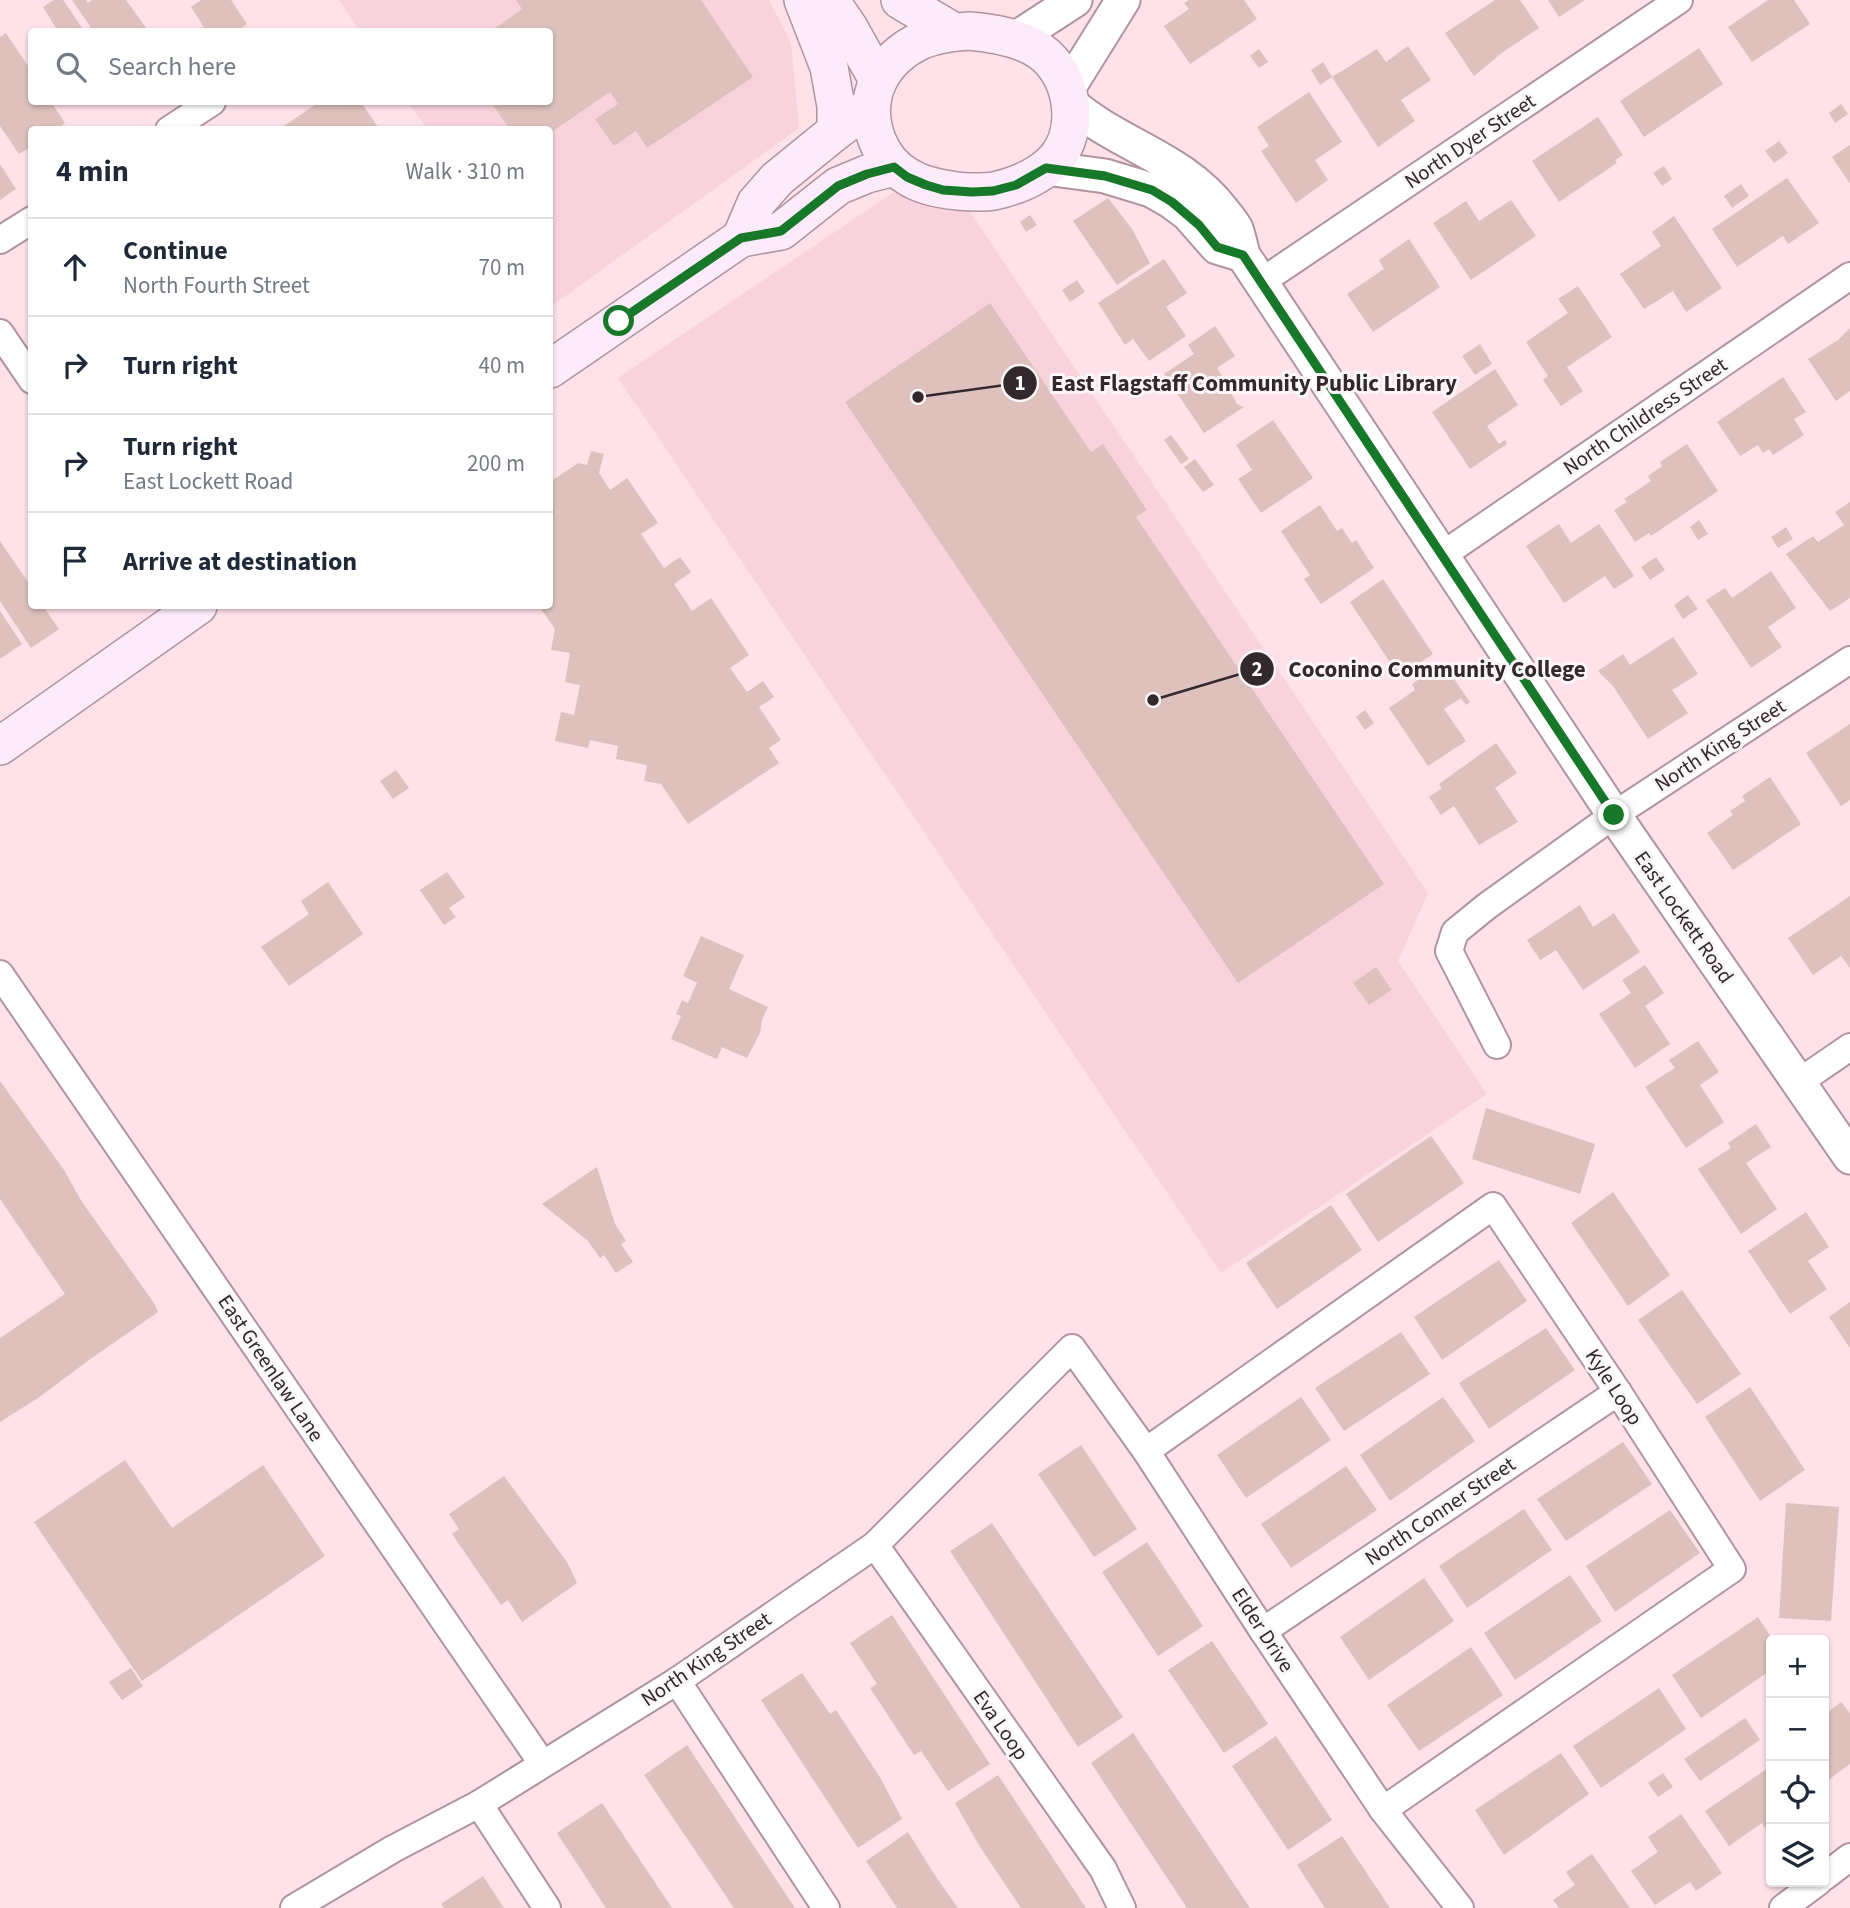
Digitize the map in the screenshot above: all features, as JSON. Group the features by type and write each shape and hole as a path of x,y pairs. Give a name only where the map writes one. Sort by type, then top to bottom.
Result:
{"main road":[{"path":"803,0 829,67 836,106 836,131"},
{"path":"741,238 756,202 777,179 836,131 874,93 889,66 901,54 920,41 937,35 969,30 985,32 1015,39 1039,50 1062,74 1069,96 1071,116 1068,137 1057,158 1046,168 1016,185 993,191 943,190 907,177 894,167 878,143 872,124 874,93 849,28 830,0"},
{"path":"900,0 954,32"},
{"path":"553,367 741,238 781,231 838,186 894,167"},
{"path":"0,746 189,609"}],"street":[{"path":"1015,39 1075,0"},
{"path":"1069,96 1123,0"},
{"name":"North Dyer Street","path":"1252,268 1679,0"},
{"name":"East Lockett Road","path":"1069,96 1088,118 1168,162 1195,181 1236,228 1252,268 1441,556 1614,815 1850,1157"},
{"path":"175,126 207,105"},
{"path":"1046,168 1105,176 1152,190 1188,214 1217,247 1252,268"},
{"path":"0,240 28,222"},
{"name":"North Childress Street","path":"1441,556 1850,276"},
{"path":"0,333 28,374"},
{"name":"North King Street","path":"1497,1045 1449,950 1455,932 1614,815 1850,660"},
{"name":"East Greenlaw Lane","path":"0,974 542,1763"},
{"path":"1799,1082 1850,1047"},
{"name":"Kyle Loop","path":"1146,1451 1493,1206 1618,1392 1732,1569 1383,1810"},
{"name":"North King Street","path":"294,1908 479,1804 677,1681 874,1545 1072,1348"},
{"name":"Elder Drive","path":"1072,1348 1146,1451 1383,1810 1460,1908"},
{"name":"North Conner Street","path":"1263,1631 1618,1392"},
{"name":"Eva Loop","path":"874,1545 1103,1869 1122,1908"},
{"path":"677,1681 826,1908"},
{"path":"479,1804 547,1908"},
{"path":"1829,1873 1850,1857"},
{"path":"1783,1908 1811,1887"}],"shaded area":[{"path":"339,0 769,0 791,43 799,128 553,305 553,126 425,126 410,105 553,105 553,28 358,28"},
{"path":"937,163 1428,893 1398,961 1487,1094 1221,1273 618,378"}],"building":[{"path":"54,0 63,0 82,28 56,28 43,7"},
{"path":"72,0 86,0 88,3 92,0 126,0 146,28 91,28"},
{"path":"201,0 231,0 247,24 242,28 204,28 191,7"},
{"path":"516,0 701,0 753,77 647,148 636,131 614,146 595,119 618,104 610,92 553,131 553,126 507,126 493,105 553,105 553,28 496,28 522,9"},
{"path":"1189,0 1244,0 1257,19 1190,64 1164,26 1189,9 1184,3"},
{"path":"1495,0 1520,0 1539,28 1474,76 1445,33"},
{"path":"1548,0 1585,0 1559,17"},
{"path":"1768,0 1794,0 1810,24 1752,62 1728,27"},
{"path":"6,33 28,66 28,105 53,105 65,123 61,126 28,126 28,148 19,154 0,126 0,37"},
{"path":"1408,46 1431,80 1401,100 1415,121 1378,147 1332,77 1377,49 1386,62"},
{"path":"1699,48 1723,84 1644,137 1620,101"},
{"path":"1259,49 1268,62 1259,68 1250,56"},
{"path":"1323,62 1332,77 1320,85 1311,70"},
{"path":"1309,92 1342,142 1315,160 1328,180 1296,203 1261,151 1269,146 1257,127"},
{"path":"1841,104 1848,114 1835,123 1829,113"},
{"path":"315,105 363,105 377,126 284,126"},
{"path":"1598,117 1623,155 1615,160 1617,163 1559,202 1532,161"},
{"path":"1779,141 1788,153 1774,163 1765,151"},
{"path":"1850,145 1850,184 1832,157"},
{"path":"0,164 16,189 0,200"},
{"path":"1664,166 1672,179 1662,186 1653,173"},
{"path":"1787,178 1819,223 1788,244 1783,236 1737,267 1712,229"},
{"path":"1741,184 1749,196 1732,208 1724,196"},
{"path":"1108,198 1132,229 1150,263 1117,285 1073,221"},
{"path":"1511,200 1536,236 1471,280 1433,223 1466,201 1479,221"},
{"path":"1030,215 1037,225 1026,232 1020,222"},
{"path":"1674,216 1722,288 1686,312 1673,291 1644,309 1620,274 1661,246 1652,232"},
{"path":"1409,239 1440,287 1373,332 1347,294 1384,269 1379,260"},
{"path":"1164,259 1187,293 1166,307 1186,336 1149,361 1133,339 1125,345 1098,303"},
{"path":"1077,280 1085,292 1070,302 1062,290"},
{"path":"1578,286 1612,337 1567,367 1583,391 1561,406 1543,380 1548,376 1526,342 1568,313 1558,299"},
{"path":"990,303 1091,452 1103,444 1147,510 1136,517 1384,884 1238,983 845,402"},
{"path":"1215,326 1235,356 1217,368 1237,404 1244,407 1204,433 1164,374 1194,354 1188,345"},
{"path":"1850,328 1850,391 1836,401 1808,359 1838,340"},
{"path":"1480,344 1492,364 1475,375 1462,356"},
{"path":"1495,369 1518,405 1487,426 1499,444 1505,440 1507,444 1470,469 1432,412"},
{"path":"1783,377 1806,412 1794,419 1804,435 1773,455 1769,449 1763,453 1758,445 1740,456 1717,422"},
{"path":"1273,420 1313,478 1261,513 1238,479 1252,470 1236,445"},
{"path":"1171,435 1189,459 1181,464 1164,440"},
{"path":"1687,444 1718,491 1651,536 1649,533 1635,542 1614,510 1627,502 1624,499 1651,481 1648,476 1662,466 1660,462"},
{"path":"591,451 604,454 599,473 610,490 627,478 658,523 641,534 664,568 680,557 691,572 674,584 692,611 711,598 749,655 730,668 747,692 763,681 774,697 759,707 781,740 769,748 779,763 688,824 661,784 644,781 647,765 616,759 618,746 590,740 588,748 555,741 561,712 574,715 580,685 565,682 570,653 551,650 555,629 541,609 553,609 553,480 578,463 587,465"},
{"path":"1195,459 1214,485 1203,492 1184,467"},
{"path":"1850,502 1850,598 1830,611 1786,554 1813,536 1818,542 1844,525 1835,512"},
{"path":"1320,505 1337,531 1342,528 1352,543 1356,540 1374,568 1321,604 1304,579 1310,575 1281,531"},
{"path":"1699,520 1708,534 1698,540 1690,527"},
{"path":"1559,524 1571,543 1599,524 1634,576 1614,589 1605,576 1564,603 1526,546"},
{"path":"1786,527 1793,539 1778,548 1771,537"},
{"path":"0,541 28,582 28,609 45,609 59,629 31,648 0,601"},
{"path":"1656,557 1665,570 1650,580 1641,567"},
{"path":"1771,571 1796,608 1768,627 1782,647 1751,668 1706,600 1725,588 1732,598"},
{"path":"1383,579 1433,654 1399,676 1350,602"},
{"path":"1688,595 1698,609 1683,619 1674,605"},
{"path":"0,611 22,644 0,659"},
{"path":"1673,637 1698,674 1672,690 1688,713 1648,739 1613,686 1598,671 1623,654 1630,665"},
{"path":"1443,663 1470,702 1466,705 1461,698 1444,709 1466,741 1428,766 1389,708 1415,690 1412,684"},
{"path":"1365,710 1374,723 1365,730 1356,717"},
{"path":"1850,724 1850,800 1841,806 1806,753"},
{"path":"1496,743 1517,773 1495,788 1518,822 1479,845 1454,806 1441,815 1429,797 1442,788 1439,784"},
{"path":"396,770 409,788 393,799 380,781"},
{"path":"1770,777 1801,824 1733,870 1707,833 1733,815 1730,811 1745,801 1742,796"},
{"path":"447,872 465,897 449,908 456,917 444,925 420,890"},
{"path":"328,882 363,934 289,986 261,947 309,914 301,901"},
{"path":"1850,896 1850,968 1841,956 1813,975 1788,938"},
{"path":"1580,905 1593,927 1614,913 1640,952 1583,990 1556,950 1540,960 1527,940"},
{"path":"701,936 744,955 729,989 768,1007 760,1033 747,1058 722,1047 717,1059 671,1039 681,1016 676,1014 682,1000 688,1003 697,983 683,976"},
{"path":"1645,965 1664,993 1645,1006 1670,1044 1635,1068 1599,1014 1631,993 1622,980"},
{"path":"1376,967 1392,990 1369,1005 1353,983"},
{"path":"1698,1041 1719,1072 1700,1085 1724,1122 1686,1148 1645,1087 1675,1068 1669,1060"},
{"path":"0,1081 64,1170 82,1202 158,1312 0,1422 0,1338 65,1294 0,1199"},
{"path":"1486,1108 1595,1144 1580,1194 1472,1159"},
{"path":"1756,1124 1771,1147 1746,1163 1777,1209 1741,1234 1698,1169 1731,1148 1728,1143"},
{"path":"1431,1136 1464,1183 1378,1242 1346,1194"},
{"path":"597,1167 615,1224 626,1241 621,1244 633,1262 616,1273 604,1255 600,1258 588,1241 542,1204"},
{"path":"1613,1192 1670,1275 1628,1306 1571,1223"},
{"path":"1331,1205 1362,1250 1277,1309 1246,1263"},
{"path":"1806,1212 1829,1247 1808,1261 1827,1289 1790,1314 1748,1251"},
{"path":"1499,1260 1527,1301 1442,1360 1414,1317"},
{"path":"1682,1290 1741,1374 1697,1404 1638,1320"},
{"path":"1850,1302 1850,1348 1829,1317"},
{"path":"1546,1328 1575,1370 1489,1429 1459,1383"},
{"path":"1401,1332 1430,1374 1344,1431 1315,1388"},
{"path":"1750,1387 1805,1470 1760,1501 1705,1417"},
{"path":"1301,1397 1331,1440 1246,1498 1217,1455"},
{"path":"1443,1397 1475,1441 1390,1501 1360,1455"},
{"path":"1623,1442 1652,1484 1566,1541 1537,1499"},
{"path":"1081,1445 1137,1529 1094,1557 1038,1474"},
{"path":"125,1460 172,1528 263,1465 325,1556 142,1681 34,1522"},
{"path":"1346,1466 1377,1510 1291,1568 1261,1524"},
{"path":"504,1476 567,1562 577,1583 522,1622 508,1600 501,1605 454,1537 452,1534 459,1529 449,1514"},
{"path":"1786,1503 1839,1507 1831,1621 1779,1618"},
{"path":"1524,1509 1552,1550 1467,1608 1439,1566"},
{"path":"1670,1510 1700,1553 1615,1612 1586,1566"},
{"path":"992,1523 1123,1717 1078,1747 950,1551"},
{"path":"1147,1542 1203,1626 1158,1656 1102,1572"},
{"path":"1570,1575 1602,1621 1515,1680 1484,1633"},
{"path":"1424,1578 1454,1621 1369,1680 1340,1637"},
{"path":"892,1615 990,1764 948,1791 921,1751 914,1755 870,1688 877,1684 850,1643"},
{"path":"1758,1617 1770,1635 1766,1635 1766,1673 1701,1718 1672,1675"},
{"path":"1212,1641 1268,1724 1224,1753 1168,1670"},
{"path":"1471,1647 1503,1695 1419,1751 1387,1705"},
{"path":"131,1668 143,1686 122,1700 109,1682"},
{"path":"802,1673 830,1714 836,1710 881,1779 902,1819 858,1848 761,1700"},
{"path":"1659,1688 1686,1729 1601,1788 1573,1746"},
{"path":"1841,1702 1850,1713 1850,1764 1829,1779 1830,1731 1829,1711"},
{"path":"1745,1718 1760,1740 1700,1781 1684,1759"},
{"path":"1133,1733 1250,1908 1187,1908 1091,1763"},
{"path":"1276,1736 1332,1820 1288,1850 1232,1766"},
{"path":"687,1745 795,1908 734,1908 644,1775"},
{"path":"1561,1753 1589,1794 1504,1855 1475,1810"},
{"path":"1766,1772 1766,1829 1762,1823 1729,1846 1705,1811"},
{"path":"1663,1773 1673,1787 1658,1797 1648,1783"},
{"path":"998,1775 1086,1908 1021,1908 980,1847 955,1803"},
{"path":"602,1803 672,1908 606,1908 557,1833"},
{"path":"1681,1814 1722,1873 1696,1891 1690,1882 1655,1905 1631,1871 1658,1852 1648,1837"},
{"path":"908,1832 958,1908 897,1908 866,1861"},
{"path":"1342,1836 1390,1908 1325,1908 1297,1865"},
{"path":"1592,1854 1630,1908 1559,1908 1553,1900 1575,1885 1566,1872"},
{"path":"483,1876 504,1908 444,1908 441,1904"}],"place":[{"name":"East Flagstaff Community Public Library","path":"918,397"},
{"name":"Coconino Community College","path":"1153,700"}],"route":[{"path":"619,321 741,238 781,231 838,186 894,167 907,177 943,190 993,191 1016,185 1046,168 1105,176 1152,190 1188,214 1217,247 1243,255 1614,815"}]}
